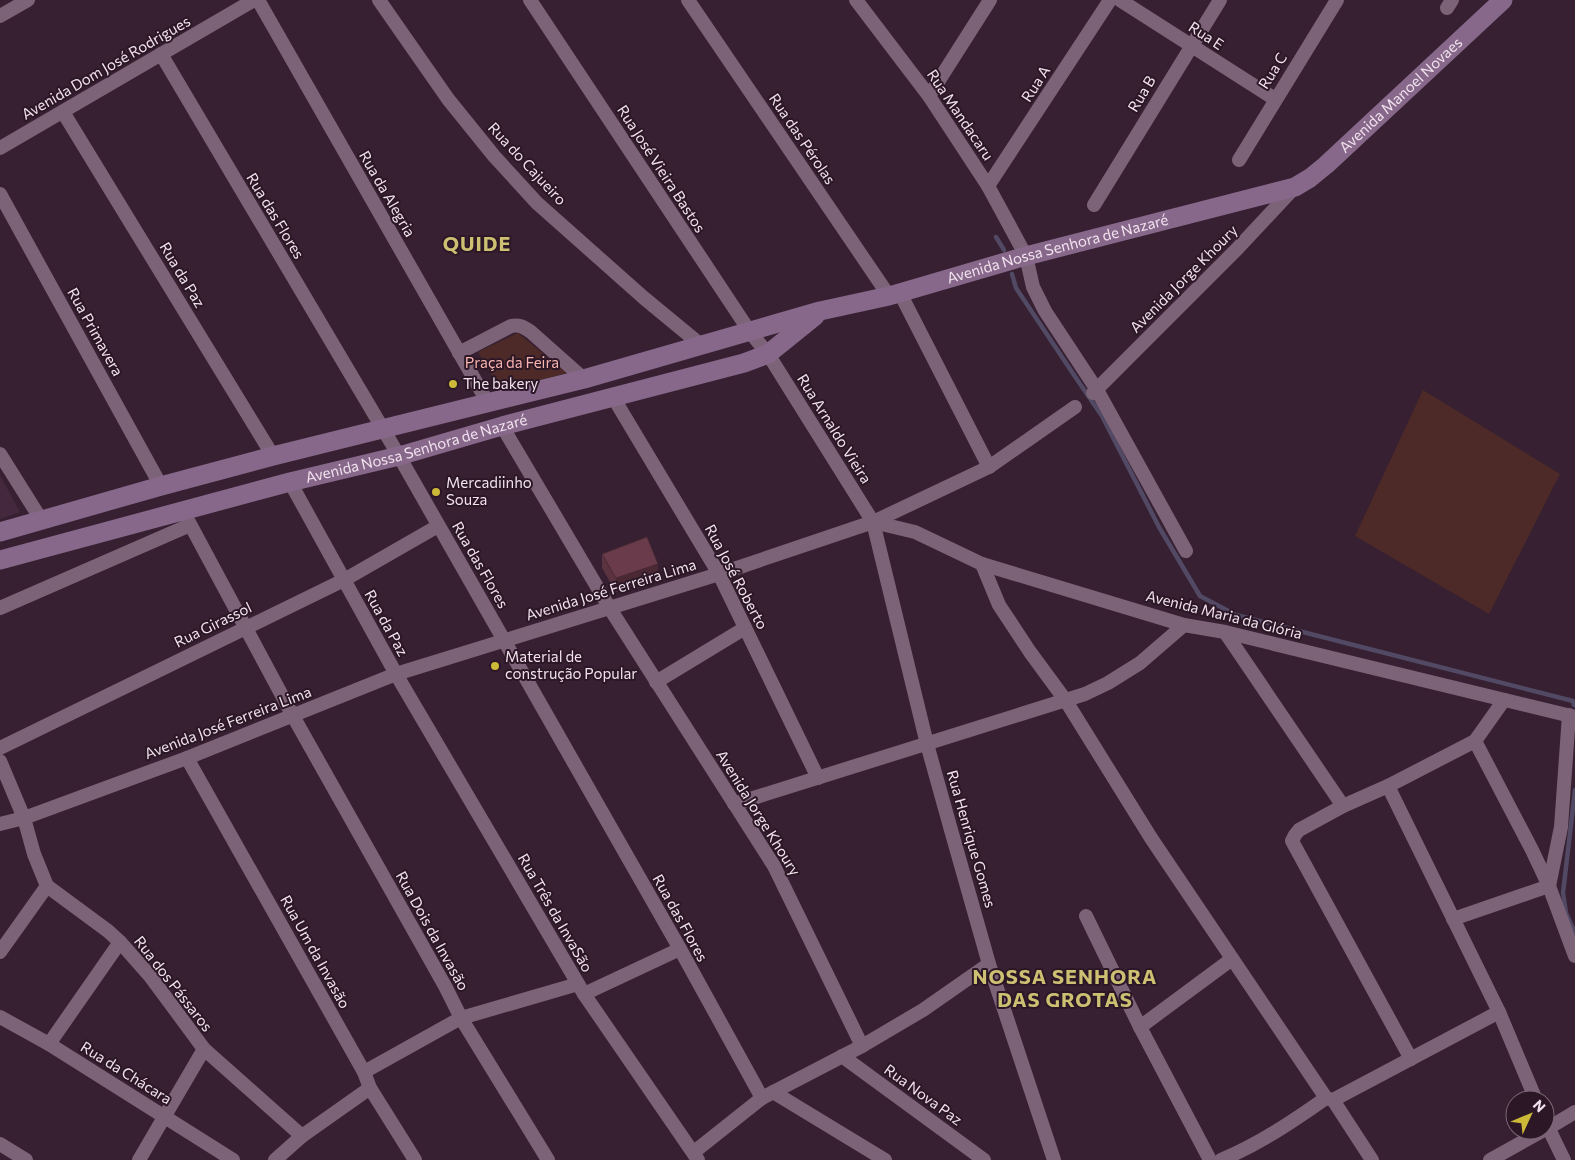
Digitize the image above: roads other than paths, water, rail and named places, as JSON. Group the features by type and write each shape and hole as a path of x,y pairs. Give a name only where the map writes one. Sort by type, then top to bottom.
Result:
{"street":[{"path":"0,16 28,0"},
{"name":"Avenida Dom José Rodrigues","path":"0,148 254,0"},
{"name":"Rua da Alegria","path":"258,0 488,403"},
{"name":"Rua do Cajueiro","path":"379,0 448,99 494,156 536,203 700,345"},
{"name":"Rua José Vieira Bastos","path":"530,0 750,332 768,354"},
{"name":"Rua das Pérolas","path":"688,0 894,295 989,466"},
{"name":"Rua Mandacaru","path":"856,0 929,96 988,186 1026,256 1033,287 1045,311 1095,391 1186,551"},
{"path":"929,96 990,0"},
{"name":"Rua A","path":"988,186 1110,0"},
{"name":"Rua E","path":"1120,0 1275,99"},
{"name":"Rua B","path":"1094,205 1220,0"},
{"name":"Rua C","path":"1238,160 1337,0"},
{"name":"Avenida Manoel Novaes","path":"1296,187 1326,165 1504,0"},
{"name":"Rua das Flores","path":"160,54 399,456 680,949 768,1095"},
{"name":"Rua da Paz","path":"63,112 273,456"},
{"name":"Avenida Nossa Senhora de Nazaré","path":"0,532 273,456 584,379 820,311 894,295 1026,256 1296,187"},
{"name":"Avenida Jorge Khoury","path":"1095,391 1296,187"},
{"name":"Rua Primavera","path":"0,194 161,486"},
{"name":"Avenida Nossa Senhora de Nazaré","path":"0,560 187,518 290,482 399,456 502,426 744,362 768,354 820,311"},
{"path":"459,354 516,324 531,332 584,379"},
{"name":"Rua Arnaldo Vieira","path":"768,354 873,522"},
{"name":"Rua José Roberto","path":"613,397 719,574 818,778"},
{"name":"Avenida José Ferreira Lima","path":"0,824 24,818 187,758 396,674 719,574 873,522 989,466 1076,407"},
{"path":"502,426 609,607"},
{"path":"0,454 42,520"},
{"name":"Rua da Paz","path":"290,482 396,674"},
{"path":"0,608 187,518 293,716"},
{"name":"Avenida Maria da Glória","path":"873,522 915,532 982,564 1184,625 1225,632 1572,716"},
{"name":"Rua Henrique Gomes","path":"873,522 927,744 989,964 1054,1160"},
{"name":"Rua Girassol","path":"0,748 344,580 438,526"},
{"path":"982,564 999,605 1066,701 1150,838 1372,1160"},
{"name":"Avenida Jorge Khoury","path":"609,607 774,866 862,1046"},
{"path":"734,804 1066,701 1108,683 1140,663 1184,625"},
{"path":"656,682 745,628"},
{"path":"1225,632 1343,806"},
{"name":"Rua Três da InvaSão","path":"396,674 581,989 696,1156"},
{"path":"1411,1059 1292,842 1299,830 1343,806 1388,786 1475,742 1504,700"},
{"name":"Rua Dois da Invasão","path":"293,716 445,986 461,1018 548,1160"},
{"path":"1549,886 1561,828 1572,716"},
{"path":"1475,742 1549,886 1575,956"},
{"name":"Rua Um da Invasão","path":"187,758 364,1072 370,1088 415,1160"},
{"path":"0,762 24,818 34,854 47,886 0,952"},
{"path":"1388,786 1499,1012 1532,1090"},
{"name":"Rua dos Pássaros","path":"47,886 120,942 150,976 204,1050 302,1136"},
{"path":"1453,919 1549,886"},
{"path":"1086,916 1140,1027 1210,1160"},
{"path":"49,1044 120,942"},
{"path":"364,1072 461,1018 581,989 680,949"},
{"path":"1140,1027 1232,959"},
{"path":"696,1156 768,1095 862,1046 923,1010 989,964"},
{"path":"1221,1160 1246,1149 1329,1099 1411,1059 1499,1012"},
{"name":"Rua da Chácara","path":"0,1017 49,1044 233,1160"},
{"path":"139,1160 204,1050"},
{"name":"Rua Nova Paz","path":"842,1056 984,1160"},
{"path":"275,1160 302,1136 370,1088"},
{"path":"768,1095 886,1160"},
{"path":"1555,1122 1575,1112"},
{"path":"1493,1159 1524,1140"},
{"path":"1553,1140 1564,1160"},
{"path":"0,1144 26,1160"}],"waterway":[{"path":"996,237 1004,250"},
{"path":"1012,274 1016,288 1102,416 1159,527 1200,596 1236,615 1573,701 1574,705"},
{"path":"1575,790 1563,893 1566,913 1575,933"}],"place":[{"name":"The bakery","path":"453,384"},
{"name":"Mercadiinho Souza","path":"436,492"},
{"name":"Material de construção Popular","path":"495,666"}],"district":[{"name":"QUIDE","path":"477,244"},
{"name":"NOSSA SENHORA DAS GROTAS","path":"1065,988"}],"park label":[{"name":"Praça da Feira","path":"512,363"}]}
